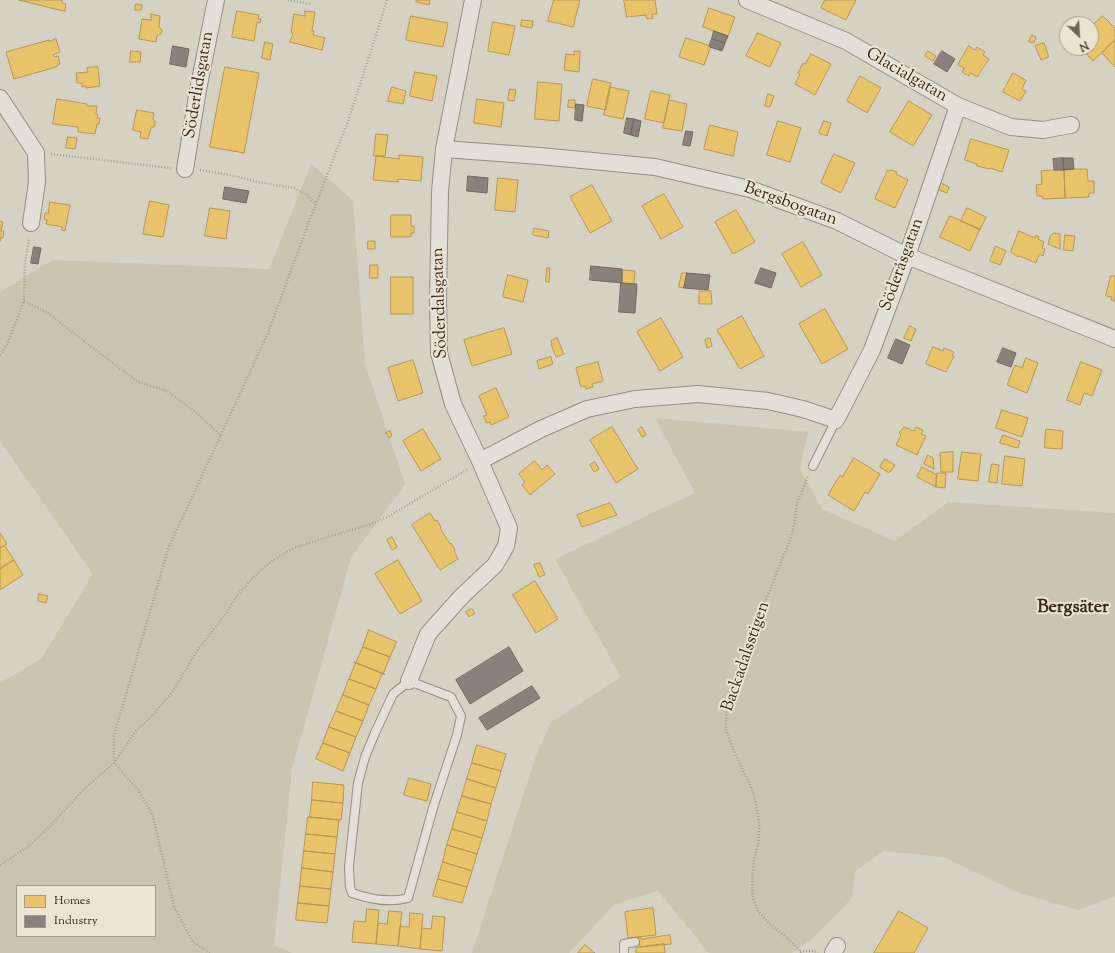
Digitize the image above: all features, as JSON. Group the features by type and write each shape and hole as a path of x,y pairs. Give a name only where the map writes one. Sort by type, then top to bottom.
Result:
{"street":[{"name":"Söderlidsgatan","path":"185,169 198,90 216,0"},
{"name":"Söderdalsgatan","path":"409,681 428,634 461,596 495,565 506,546 508,528 480,461 453,404 439,353 438,300 440,192 444,150 472,0"},
{"name":"Glacialgatan","path":"747,0 846,41 958,106 1011,127 1043,130 1071,125"},
{"path":"0,98 36,153 37,182 32,222"},
{"name":"Söderåsgatan","path":"836,420 872,350 907,256 958,106"},
{"name":"Bergsbogatan","path":"444,150 548,157 655,167 750,189 837,221 907,256 1115,339"},
{"path":"480,461 541,429 588,409 635,399 698,394 768,401 803,409 836,420"}],"lane":[{"path":"813,466 836,420"},
{"path":"409,681 451,697 461,716 457,735 408,898 397,901 376,899 352,893 350,888 349,866 358,783 375,733 393,694 409,681"},
{"path":"624,953 624,944 635,942"}],"path":[{"path":"288,0 311,4"},
{"path":"210,953 193,942 174,907 154,816 139,791 114,763 114,736 168,549 268,333 348,121 387,0"},
{"path":"36,153 205,171 234,176 257,182 294,188 307,195 316,204"},
{"path":"0,355 7,345 24,301 25,262 32,222"},
{"path":"24,301 48,313 138,382 167,391 197,413 221,436"},
{"path":"0,865 28,846 54,822 85,788 114,763 136,731 153,715 173,691 198,649 222,619 240,592 265,566 296,547 374,523 389,516 480,461"},
{"name":"Backadalsstigen","path":"800,952 794,944 769,924 758,911 753,898 752,878 758,840 759,821 752,789 726,731 726,717 728,700 791,537 797,503 801,490 813,466"},
{"path":"800,952 814,951 818,953"}],"shaded area":[{"path":"311,164 353,200 365,364 405,484 351,558 292,769 274,945 292,953 0,953 0,683 41,659 93,574 0,441 0,292 53,260 269,269"},
{"path":"655,418 808,432 800,469 822,509 895,541 948,502 1115,513 1115,896 1078,910 1019,893 944,857 884,851 855,871 852,898 812,939 792,953 709,953 658,891 615,904 569,953 472,953 536,756 551,722 621,677 555,559 695,493"}],"building: Homes":[{"path":"19,0 62,0 62,3 66,4 65,11"},
{"path":"417,0 430,0 429,5 416,2"},
{"path":"554,0 580,0 573,27 548,21"},
{"path":"624,0 655,0 657,14 652,14 653,18 647,19 646,15 627,17"},
{"path":"825,0 856,0 846,20 821,8"},
{"path":"136,4 142,5 141,10 135,10"},
{"path":"709,8 735,17 728,36 703,27"},
{"path":"237,11 259,15 258,19 261,19 260,23 257,22 254,41 232,37"},
{"path":"305,11 315,12 312,31 314,31 313,35 325,38 322,50 290,42 293,33 291,32 294,14 305,16"},
{"path":"151,14 160,16 159,27 162,30 161,34 157,36 156,42 139,39 142,19 151,20"},
{"path":"411,16 448,23 443,47 406,40"},
{"path":"1103,16 1115,28 1115,40 1099,55 1099,20"},
{"path":"522,20 533,21 532,28 521,26"},
{"path":"493,22 515,26 509,55 488,51"},
{"path":"758,33 781,43 770,67 746,56"},
{"path":"1032,35 1036,37 1034,43 1029,42"},
{"path":"686,38 711,46 704,65 679,57"},
{"path":"56,39 60,52 53,55 54,57 58,56 60,64 56,67 14,79 6,52"},
{"path":"1115,40 1115,67 1102,53"},
{"path":"265,42 273,44 270,60 262,58"},
{"path":"1044,43 1049,57 1041,60 1035,46"},
{"path":"969,46 975,50 977,47 985,52 983,55 989,59 977,77 971,73 969,76 962,72 964,68 958,65"},
{"path":"131,51 141,52 140,62 130,62"},
{"path":"574,51 580,51 579,72 564,70 566,54 574,55"},
{"path":"928,51 936,56 933,61 925,56"},
{"path":"811,54 831,64 815,95 795,84 803,63 805,64"},
{"path":"1088,56 1098,56 1093,61"},
{"path":"98,67 100,86 86,88 86,86 82,87 82,83 77,83 76,73 88,72 87,68"},
{"path":"225,67 259,73 244,153 210,147"},
{"path":"415,72 437,76 432,101 410,96"},
{"path":"1013,73 1026,80 1022,89 1026,91 1020,101 1003,92"},
{"path":"860,76 881,88 867,113 847,101"},
{"path":"593,79 611,83 606,110 587,106"},
{"path":"538,82 562,84 559,121 535,119"},
{"path":"392,87 406,91 403,104 388,101"},
{"path":"610,87 629,91 623,119 604,115"},
{"path":"510,89 516,90 514,101 508,100"},
{"path":"651,91 670,95 664,123 645,119"},
{"path":"768,94 774,96 770,107 765,106"},
{"path":"57,99 87,104 87,106 97,106 97,118 100,118 95,134 78,132 78,127 53,124"},
{"path":"477,99 504,103 501,127 474,123"},
{"path":"569,100 575,100 575,108 568,107"},
{"path":"669,100 687,104 682,131 663,128"},
{"path":"909,101 932,115 913,146 890,132"},
{"path":"137,110 154,113 153,119 155,126 151,128 148,139 140,138 141,132 133,130"},
{"path":"778,121 801,128 790,162 767,155"},
{"path":"824,121 831,123 827,136 819,133"},
{"path":"710,125 738,132 733,156 704,149"},
{"path":"376,134 388,135 385,156 374,156"},
{"path":"68,137 77,138 75,149 66,148"},
{"path":"971,139 1009,150 1002,172 977,166 977,164 965,160"},
{"path":"834,154 855,163 841,193 821,183"},
{"path":"399,155 423,157 421,181 398,179 398,182 373,180 376,156 399,159"},
{"path":"1087,169 1088,181 1094,181 1094,193 1089,193 1089,197 1065,198 1064,170"},
{"path":"888,170 897,172 896,174 908,180 895,208 875,199"},
{"path":"1064,170 1065,198 1043,199 1042,196 1037,196 1036,185 1042,184 1041,171"},
{"path":"498,178 518,180 515,212 495,210"},
{"path":"941,183 949,187 947,193 939,190"},
{"path":"592,185 612,221 590,233 570,197"},
{"path":"664,194 683,227 661,239 642,206"},
{"path":"150,201 169,205 163,237 143,234"},
{"path":"50,202 70,205 65,231 62,230 62,227 46,224 47,220 44,219 45,213 48,213"},
{"path":"210,208 230,211 226,239 205,236"},
{"path":"967,208 986,217 980,230 961,221"},
{"path":"736,210 755,242 733,254 715,222"},
{"path":"391,215 411,215 411,226 414,226 414,233 411,233 411,237 391,237"},
{"path":"950,216 980,229 970,251 940,237"},
{"path":"0,221 3,222 1,231 4,231 3,238 1,237 0,241"},
{"path":"534,228 549,231 548,238 533,235"},
{"path":"1019,231 1035,238 1036,235 1039,237 1038,239 1044,242 1042,248 1045,249 1043,256 1039,254 1036,263 1020,256 1018,257 1011,252"},
{"path":"1054,233 1060,234 1060,249 1048,244 1050,237"},
{"path":"1065,235 1075,236 1073,251 1064,250"},
{"path":"368,241 375,241 375,249 368,249"},
{"path":"803,242 822,275 801,287 782,254"},
{"path":"996,246 1006,251 1000,265 990,261"},
{"path":"370,265 378,265 378,278 370,278"},
{"path":"547,268 550,268 549,282 546,282"},
{"path":"623,270 635,271 634,284 622,283"},
{"path":"682,273 687,273 684,288 679,287"},
{"path":"508,275 528,280 523,302 503,297"},
{"path":"1111,276 1115,276 1115,301 1111,300 1112,297 1106,296"},
{"path":"391,277 413,277 413,314 391,314"},
{"path":"711,291 712,304 699,304 699,292"},
{"path":"825,309 848,349 822,364 799,324"},
{"path":"742,316 764,356 740,369 717,330"},
{"path":"661,318 683,357 660,371 637,332"},
{"path":"910,326 916,329 911,341 904,338"},
{"path":"504,328 512,354 472,366 464,340"},
{"path":"557,338 564,354 556,357 551,341"},
{"path":"710,338 712,346 707,348 705,340"},
{"path":"933,347 943,351 944,348 954,352 952,355 954,356 946,372 926,364"},
{"path":"551,357 553,364 539,369 537,361"},
{"path":"1026,358 1038,363 1027,393 1007,385 1015,365 1022,368"},
{"path":"413,360 423,393 398,401 388,368"},
{"path":"598,362 603,381 592,384 593,387 586,389 585,386 581,387 576,368"},
{"path":"1081,362 1102,370 1092,396 1084,393 1080,405 1067,400"},
{"path":"496,388 509,417 491,425 490,422 487,423 483,416 487,415 479,396"},
{"path":"1002,410 1028,418 1022,437 996,428"},
{"path":"612,427 638,469 616,483 590,440"},
{"path":"642,427 646,435 642,437 638,430"},
{"path":"904,427 914,431 916,427 923,430 921,434 926,436 917,455 896,445 901,435 899,433"},
{"path":"423,429 441,459 421,471 403,441"},
{"path":"1046,429 1063,431 1062,449 1045,448"},
{"path":"390,431 392,436 389,438 386,433"},
{"path":"1003,435 1020,441 1018,448 1000,443"},
{"path":"953,452 953,472 941,472 940,453"},
{"path":"962,452 981,454 978,481 958,479"},
{"path":"928,455 933,458 934,469 924,464"},
{"path":"1005,456 1025,459 1022,486 1002,484"},
{"path":"854,458 880,474 868,494 865,492 854,511 828,495 840,475 842,477"},
{"path":"885,459 895,465 889,473 880,467"},
{"path":"535,461 542,470 547,465 555,474 530,495 522,485 525,482 519,474"},
{"path":"595,462 599,469 594,472 590,465"},
{"path":"992,464 999,465 997,483 989,482"},
{"path":"922,467 937,475 936,487 917,477"},
{"path":"937,473 946,473 945,488 936,487"},
{"path":"610,503 617,515 582,527 577,515"},
{"path":"430,513 435,521 437,520 441,527 440,528 450,544 451,543 458,559 440,570 412,525"},
{"path":"0,533 7,544 0,548"},
{"path":"392,537 397,547 392,550 387,540"},
{"path":"5,546 14,560 0,569 0,548"},
{"path":"14,560 23,575 0,590 0,569"},
{"path":"398,560 422,601 400,614 375,574"},
{"path":"540,563 545,575 539,577 534,565"},
{"path":"535,581 558,619 536,633 513,595"},
{"path":"39,594 48,596 46,603 38,601"},
{"path":"472,609 475,613 469,617 466,612"},
{"path":"369,630 397,642 390,657 363,647"},
{"path":"363,647 390,657 383,674 356,663"},
{"path":"354,662 385,674 382,674 376,689 349,679 355,664"},
{"path":"349,679 376,689 369,705 343,695"},
{"path":"343,695 369,705 363,721 336,711"},
{"path":"336,711 363,721 356,737 329,727"},
{"path":"329,727 356,737 350,753 323,743"},
{"path":"323,743 350,753 343,771 316,759"},
{"path":"477,745 506,754 501,771 472,763"},
{"path":"472,763 501,771 496,788 467,779"},
{"path":"409,778 431,784 427,801 404,795"},
{"path":"467,779 496,788 491,804 462,796"},
{"path":"313,782 344,785 343,803 312,800"},
{"path":"462,796 491,804 487,821 457,812"},
{"path":"312,800 343,803 341,820 310,817"},
{"path":"457,812 487,821 482,838 452,829"},
{"path":"308,817 339,820 337,837 306,834"},
{"path":"452,829 482,838 477,854 447,845"},
{"path":"306,834 337,837 335,854 304,851"},
{"path":"447,845 477,854 472,871 443,862"},
{"path":"304,851 335,854 333,872 302,868"},
{"path":"443,862 472,871 467,887 438,879"},
{"path":"302,868 333,872 331,889 300,886"},
{"path":"438,879 467,887 462,903 433,896"},
{"path":"300,886 331,889 329,906 298,903"},
{"path":"298,903 329,906 327,923 296,920"},
{"path":"653,908 656,935 628,938 625,912"},
{"path":"367,909 379,910 376,944 352,942 354,921 365,922"},
{"path":"389,911 402,912 398,946 376,944 378,923 387,924"},
{"path":"899,911 928,928 914,953 874,953"},
{"path":"410,913 423,914 420,949 398,946 400,926 409,927"},
{"path":"433,916 445,917 442,951 420,949 422,928 431,929"},
{"path":"670,935 671,944 640,947 638,937 641,937 641,939"},
{"path":"664,944 665,953 636,953 636,948"},
{"path":"585,945 595,953 578,953"}],"building: Industry":[{"path":"714,31 728,36 725,43 712,39"},
{"path":"712,39 725,43 722,51 709,46"},
{"path":"173,46 189,49 186,67 170,64"},
{"path":"942,51 955,59 947,72 934,64"},
{"path":"576,104 584,105 582,121 575,120"},
{"path":"627,118 634,119 631,135 624,133"},
{"path":"634,119 641,121 638,137 631,135"},
{"path":"686,131 693,132 690,146 683,145"},
{"path":"1063,158 1073,158 1074,169 1064,170"},
{"path":"1063,158 1064,170 1054,170 1053,159"},
{"path":"468,176 488,178 487,193 467,191"},
{"path":"225,187 249,191 246,203 223,199"},
{"path":"34,247 41,248 38,264 31,263"},
{"path":"591,266 622,269 622,283 590,280"},
{"path":"761,268 776,273 771,288 755,283"},
{"path":"687,273 710,275 708,290 684,288"},
{"path":"621,283 637,284 635,313 619,312"},
{"path":"896,339 910,345 902,364 888,358"},
{"path":"1003,348 1016,353 1011,367 997,362"},
{"path":"509,647 523,671 470,704 456,680"},
{"path":"532,686 540,698 487,730 479,718"}],"district":[{"name":"Bergsäter","path":"1073,609"}]}
